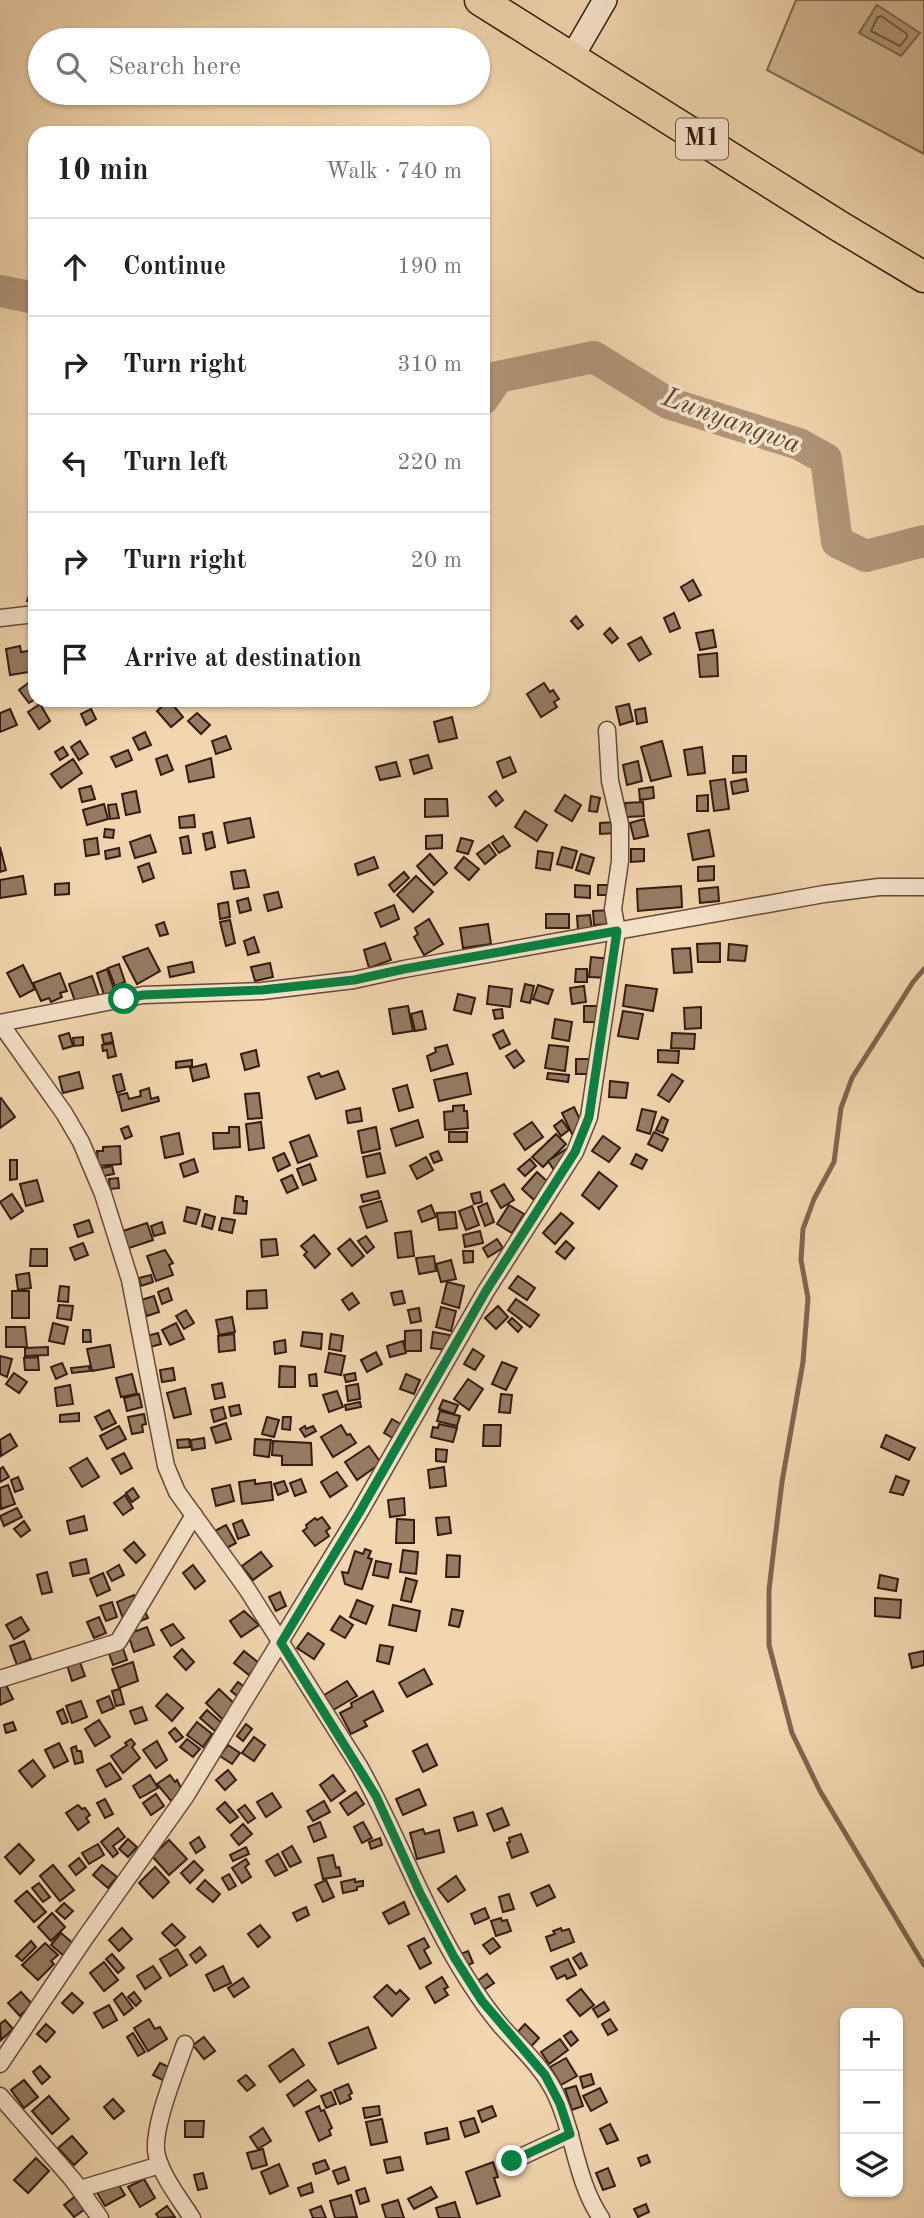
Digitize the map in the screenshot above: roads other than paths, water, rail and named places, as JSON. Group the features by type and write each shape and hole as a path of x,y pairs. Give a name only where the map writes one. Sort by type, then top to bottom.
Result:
{"highway":[{"name":"M1","path":"488,2 839,226 924,276"}],"street":[{"path":"572,57 605,0"},
{"path":"0,618 28,615"},
{"path":"0,2064 185,1797 281,1643 486,1291 575,1152 584,1133 617,931 613,909 620,862 620,824 610,781 607,730"},
{"path":"601,2218 590,2197 560,2104 545,2075 482,2001 454,1957 420,1893 376,1796 247,1589 177,1492 166,1466 130,1280 103,1194 70,1123 0,1023 143,995 262,990 354,980 824,894 879,887 924,887"},
{"path":"0,1679 118,1642 194,1516"},
{"path":"186,2044 155,2142 160,2165 192,2218"},
{"path":"0,2096 80,2189 100,2218"},
{"path":"512,2161 570,2134"},
{"path":"80,2189 160,2165"}],"water":[{"path":"877,5 920,33 901,56 859,33"}],"waterway":[{"name":"Lunyangwa","path":"0,291 28,297"},
{"name":"Lunyangwa","path":"490,389 498,377 594,357 668,403 799,444 826,459 837,542 866,556 924,541"},
{"path":"924,969 852,1078 841,1108 834,1162 814,1199 803,1229 801,1260 808,1298 803,1362 782,1482 769,1590 769,1645 792,1733 820,1791 924,1965"}]}
